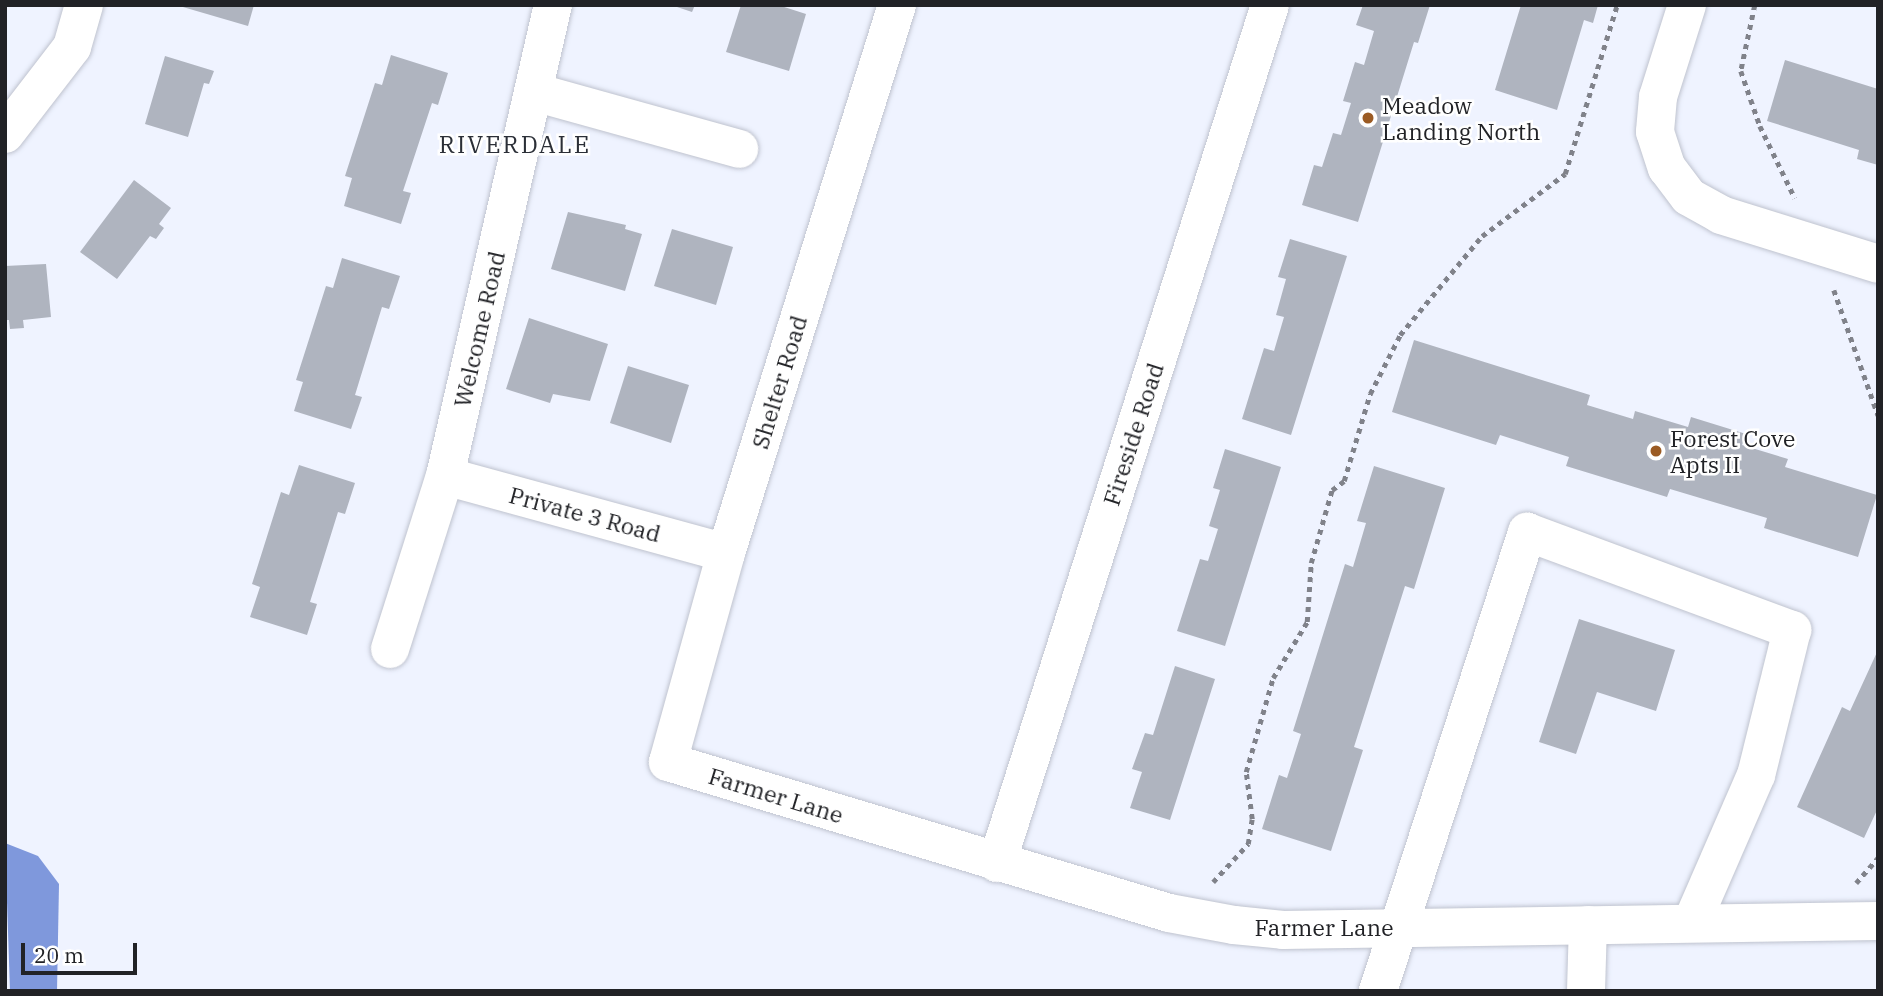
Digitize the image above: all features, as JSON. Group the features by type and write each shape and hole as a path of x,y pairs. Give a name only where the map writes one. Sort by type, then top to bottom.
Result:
{"street":[{"path":"5,134 72,47 85,5"},
{"name":"Welcome Road","path":"390,649 445,476 553,5"},
{"name":"Shelter Road","path":"668,762 726,553 897,5"},
{"name":"Fireside Road","path":"998,863 1269,5"},
{"path":"1687,5 1658,97 1655,132 1667,168 1689,197 1721,215 1878,264"},
{"path":"534,92 739,149"},
{"name":"Private 3 Road","path":"445,476 726,553"},
{"path":"1378,991 1527,532 1792,630 1756,775 1692,922"},
{"name":"Farmer Lane","path":"668,762 998,863 1196,918 1283,930 1878,921"},
{"path":"1586,991 1588,925"}],"path":[{"path":"1196,918 1216,875 1248,844 1252,819 1246,772 1273,678 1307,622 1311,564 1332,490 1344,481 1370,394 1400,335 1482,236 1565,174 1617,5"},
{"path":"1854,887 1878,858"}],"water":[{"path":"5,843 38,856 59,884 57,991 10,991"}],"building":[{"path":"176,5 254,5 248,26"},
{"path":"671,5 695,5 692,12"},
{"path":"741,5 778,5 806,14 789,71 726,52"},
{"name":"Meadow Landing North","path":"1363,5 1430,5 1418,43 1414,42 1358,222 1302,205 1314,165 1322,167 1333,133 1341,135 1351,103 1343,101 1355,62 1364,65 1374,31 1356,25"},
{"path":"1521,5 1598,5 1593,23 1584,20 1557,110 1495,90"},
{"path":"391,55 448,73 438,105 432,103 403,191 411,193 401,224 344,206 352,178 345,176 375,83 382,85"},
{"path":"165,56 214,71 209,84 204,83 188,137 145,124"},
{"path":"1785,60 1878,89 1878,165 1857,159 1859,150 1767,121"},
{"path":"134,180 171,208 159,224 164,228 156,239 150,236 117,279 80,252"},
{"path":"568,212 626,225 625,229 642,234 625,291 551,269"},
{"path":"672,229 733,247 716,305 654,286"},
{"path":"1290,239 1347,256 1291,435 1242,419 1264,348 1274,351 1284,317 1276,315 1286,279 1278,277"},
{"path":"342,258 400,276 389,309 382,307 355,395 362,397 351,429 294,411 303,382 296,380 326,286 333,288"},
{"path":"46,264 51,317 23,320 24,328 10,329 9,320 5,320 5,266"},
{"path":"529,318 608,344 590,401 553,394 550,403 506,389"},
{"name":"Forest Cove Apts II","path":"1414,340 1590,395 1587,405 1633,419 1635,411 1688,427 1691,417 1746,434 1742,445 1788,459 1785,467 1877,495 1858,557 1764,528 1767,518 1670,489 1667,497 1566,466 1569,457 1500,435 1496,445 1392,412"},
{"path":"628,366 689,385 671,443 610,423"},
{"path":"1225,449 1281,467 1225,646 1177,631 1200,559 1208,561 1218,529 1209,526 1220,490 1213,488"},
{"path":"299,465 355,483 345,514 338,512 310,602 317,604 307,635 250,617 260,587 252,584 281,492 289,495"},
{"path":"1374,466 1445,488 1414,589 1405,586 1354,747 1363,750 1331,851 1262,829 1279,775 1287,778 1301,734 1293,731 1345,564 1353,567 1366,523 1357,521"},
{"path":"1579,619 1675,650 1656,711 1597,692 1576,754 1539,742"},
{"path":"1878,650 1878,808 1864,838 1797,807 1842,707 1850,711"},
{"path":"1175,666 1215,679 1170,820 1130,808 1142,772 1132,769 1145,733 1153,735"}],"place":[{"name":"Meadow Landing North","path":"1368,118"},
{"name":"Forest Cove Apts II","path":"1656,451"}],"district":[{"name":"RIVERDALE","path":"515,145"}]}
